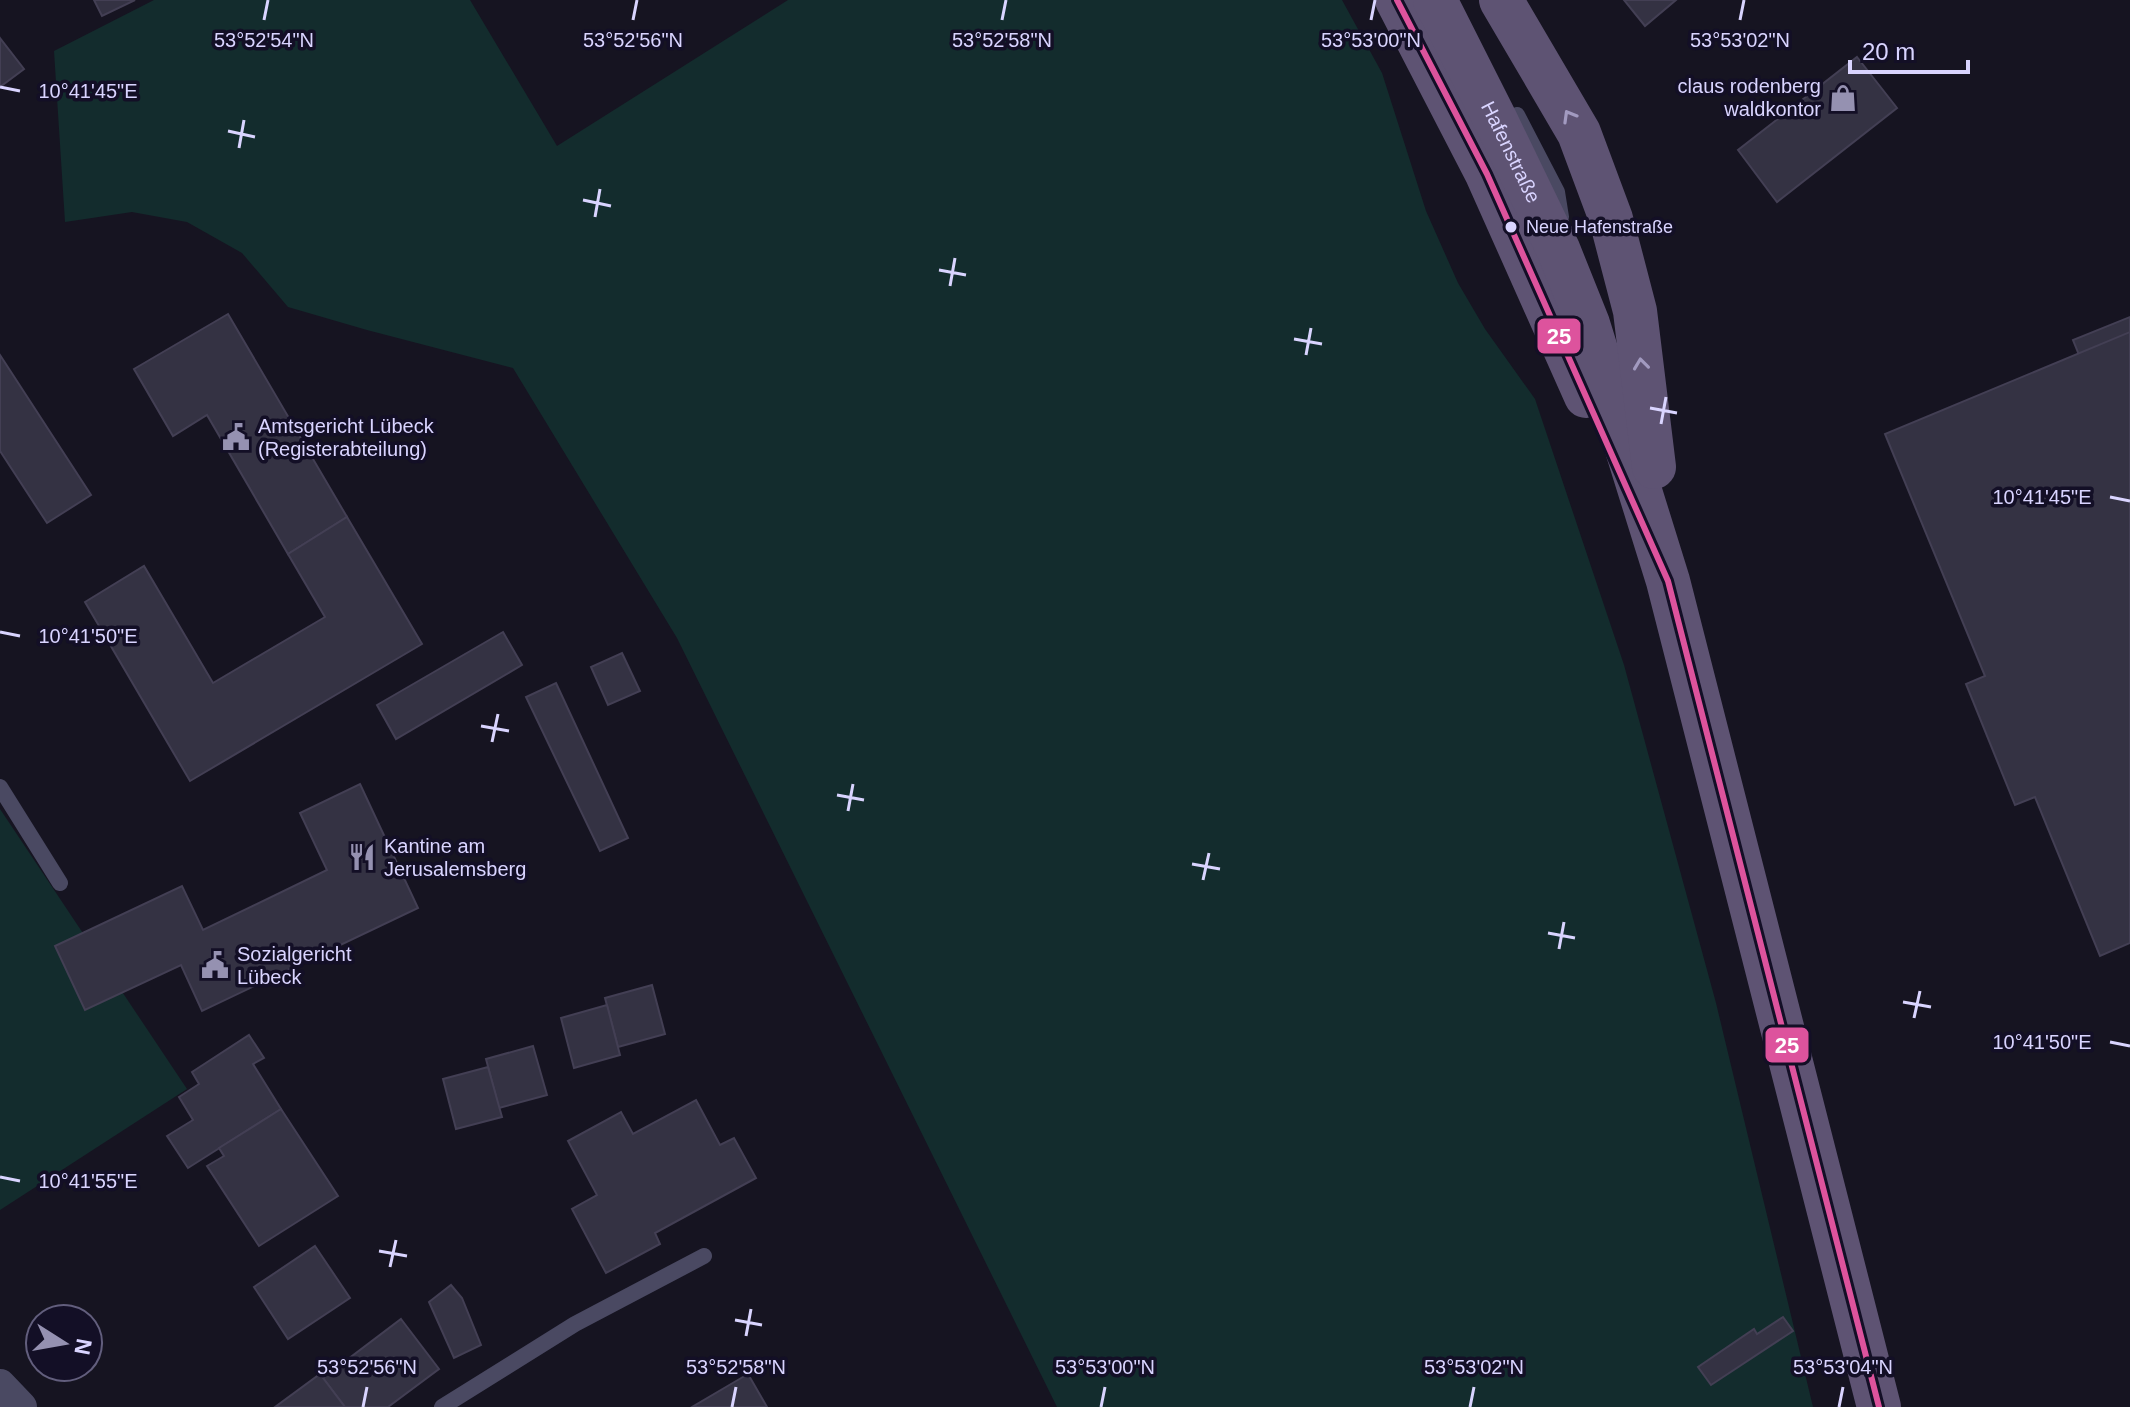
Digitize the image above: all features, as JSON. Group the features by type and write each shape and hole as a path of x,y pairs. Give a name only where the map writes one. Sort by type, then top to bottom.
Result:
{"main road":[{"name":"Hafenstraße","path":"1397,0 1487,174 1668,581"},
{"name":"Hafenstraße","path":"1435,0 1558,249 1588,324 1668,581 1879,1407"},
{"path":"1501,0 1579,133 1611,219 1635,311 1668,581"}],"street":[{"path":"0,1385 21,1407"}],"lane":[{"path":"1510,101 1557,192 1574,290"},
{"path":"0,787 60,883"},
{"path":"442,1407 575,1324 704,1256"}],"green space":[{"path":"154,0 470,0 557,146 788,0 1342,0 1382,73 1426,211 1458,283 1485,329 1535,399 1624,665 1716,1003 1813,1407 1057,1407 677,638 513,368 288,307 242,253 187,222 132,212 65,222 54,51"},
{"path":"0,809 187,1089 0,1210"}],"building":[{"path":"94,0 135,0 102,16"},
{"path":"1624,0 1676,0 1645,26"},
{"path":"0,38 24,69 0,87"},
{"path":"1857,57 1897,108 1777,202 1738,150"},
{"path":"228,314 347,517 288,554 207,415 173,436 134,369"},
{"path":"2130,317 2130,481 2073,340"},
{"path":"2130,332 2130,943 2100,956 2035,797 2015,805 1966,684 1985,676 1885,434"},
{"path":"0,355 91,495 47,523 0,451"},
{"path":"347,517 422,644 190,781 85,602 144,566 213,683 325,617 288,554"},
{"path":"503,632 522,665 396,739 377,705"},
{"path":"622,653 640,691 608,705 591,667"},
{"path":"556,683 628,838 600,851 526,697"},
{"path":"360,784 418,908 202,1011 181,965 85,1010 55,946 182,886 203,930 327,870 300,813"},
{"path":"652,985 665,1034 618,1047 605,998"},
{"path":"607,1005 620,1055 574,1068 561,1018"},
{"path":"249,1035 264,1058 253,1064 281,1109 188,1168 167,1136 193,1120 179,1097 199,1084 192,1072"},
{"path":"533,1046 547,1095 499,1108 486,1059"},
{"path":"488,1067 502,1117 456,1129 443,1079"},
{"path":"696,1100 720,1145 734,1138 756,1178 655,1233 660,1244 606,1273 572,1209 597,1195 568,1141 621,1112 633,1134"},
{"path":"281,1109 338,1196 259,1246 207,1166 224,1156 219,1148"},
{"path":"315,1246 350,1298 288,1339 254,1287"},
{"path":"451,1285 462,1298 481,1345 454,1358 429,1302"},
{"path":"1783,1317 1793,1331 1711,1385 1698,1367 1754,1329 1757,1334"},
{"path":"401,1319 439,1369 388,1407 345,1407 323,1378"},
{"path":"320,1374 345,1407 275,1407"},
{"path":"748,1374 767,1407 692,1407"}],"transit line":[{"name":"25","path":"1397,0 1487,174 1668,581 1879,1407"}],"place":[{"name":"claus rodenberg waldkontor","path":"1843,98"},
{"name":"Neue Hafenstraße","path":"1511,227"},
{"name":"Amtsgericht Lübeck (Registerabteilung)","path":"236,437"},
{"name":"Kantine am Jerusalemsberg","path":"362,857"},
{"name":"Sozialgericht Lübeck","path":"215,965"}]}
